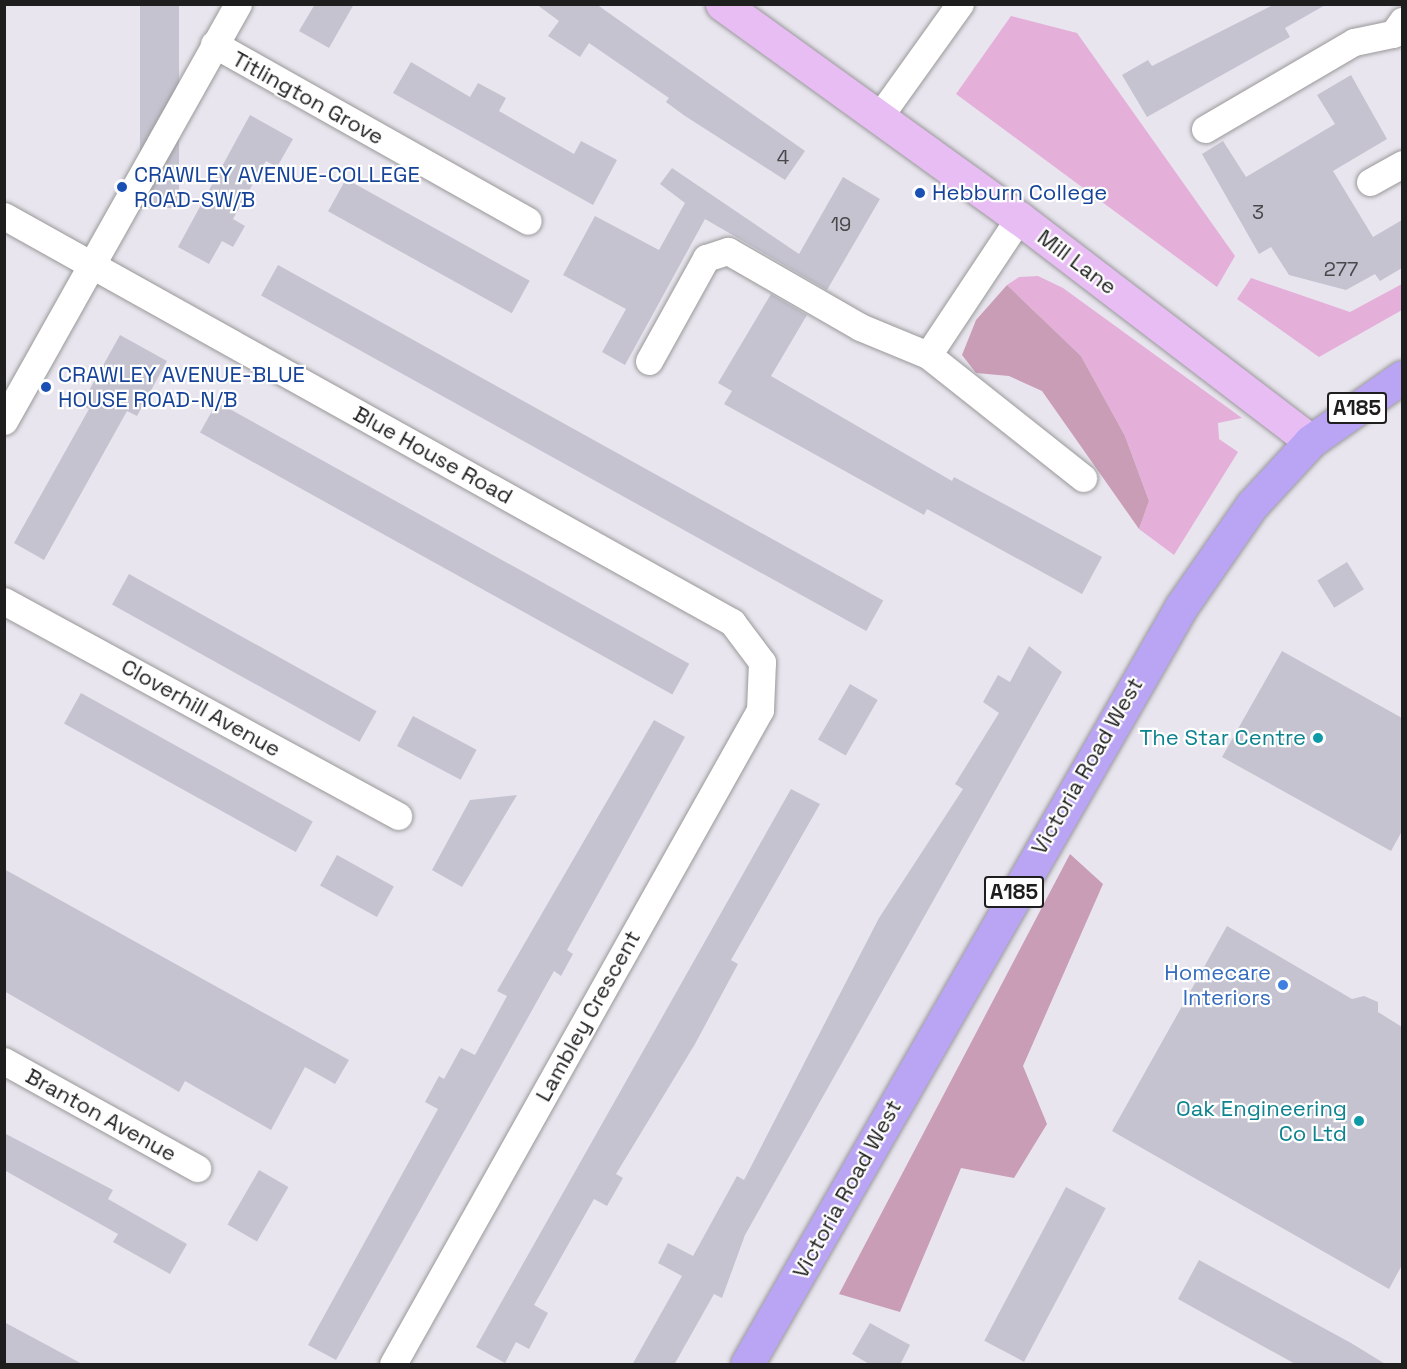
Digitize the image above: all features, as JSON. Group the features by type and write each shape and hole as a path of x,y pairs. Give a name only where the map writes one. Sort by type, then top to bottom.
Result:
{"main road":[{"name":"Mill Lane","path":"722,4 1018,218 1311,441"},
{"name":"Victoria Road West","path":"747,1365 1181,607 1252,505 1311,441 1402,377"}],"street":[{"path":"4,421 89,264 238,4"},
{"path":"879,117 960,4"},
{"path":"1205,129 1354,42 1399,34"},
{"name":"Titlington Grove","path":"214,44 528,221"},
{"path":"1370,182 1402,164"},
{"name":"Blue House Road","path":"4,216 732,622 762,662"},
{"path":"928,355 1018,218"},
{"path":"648,361 706,258 728,251 860,327 928,355 1083,478"},
{"name":"Cloverhill Avenue","path":"4,601 398,816"},
{"name":"Lambley Crescent","path":"393,1365 760,710 762,662"},
{"name":"Branton Avenue","path":"4,1061 197,1168"}],"shaded area":[{"path":"1011,16 1077,33 1235,256 1217,287 956,94"},
{"path":"1038,276 1063,288 1242,418 1218,423 1219,439 1238,452 1174,555 1139,529 1149,501 1125,436 1081,356 1007,285 1019,277"},
{"path":"1251,278 1350,312 1402,284 1402,310 1319,357 1237,299"},
{"path":"1007,285 1081,356 1125,436 1149,501 1139,529 1042,391 1009,376 976,373 962,355 976,320"},
{"path":"1070,854 1103,884 1023,1066 1047,1124 1014,1178 961,1168 900,1312 839,1294"}],"building":[{"path":"140,4 179,4 179,208 140,208"},
{"path":"315,4 354,4 329,48 299,31"},
{"path":"536,4 596,4 805,151 785,180 685,116 666,102 669,98 589,43 580,57 548,36 559,21"},
{"path":"1275,4 1327,4 1285,28 1290,37 1147,117 1122,75 1148,60 1152,66"},
{"path":"411,62 470,97 478,83 506,98 499,111 574,154 581,141 617,160 593,205 393,93"},
{"path":"1351,75 1387,139 1333,171 1373,237 1402,220 1402,268 1380,281 1375,274 1346,290 1289,275 1271,247 1259,254 1202,154 1223,141 1246,177 1335,124 1317,95"},
{"path":"250,115 293,139 277,167 266,161 233,219 245,226 233,247 222,241 209,264 178,247"},
{"path":"672,168 799,254 843,177 880,199 827,290 705,219 625,365 602,352 626,309 563,275 595,216 659,250 685,203 660,184"},
{"path":"346,179 530,281 512,313 328,211"},
{"path":"278,265 883,600 866,631 261,296"},
{"path":"771,294 807,315 771,376 952,481 954,477 1102,557 1082,594 927,509 924,515 724,404 732,391 718,383"},
{"path":"120,335 167,361 137,416 127,411 44,560 14,543 89,409 81,405"},
{"path":"217,402 689,664 672,694 200,433"},
{"path":"1347,562 1364,589 1334,608 1317,581"},
{"path":"129,574 377,711 360,742 112,605"},
{"path":"1029,646 1062,672 745,1235 722,1298 714,1294 674,1365 632,1365 682,1276 658,1263 668,1243 693,1256 737,1176 744,1180 879,918 963,789 955,784 999,713 983,702 998,675 1010,682"},
{"name":"The Star Centre","path":"1282,651 1402,718 1402,831 1391,851 1222,757"},
{"path":"850,684 878,700 846,755 818,739"},
{"path":"81,693 313,821 296,852 64,724"},
{"path":"413,716 477,750 461,780 397,746"},
{"path":"654,720 685,737 567,950 573,954 561,976 554,971 336,1360 308,1345 438,1109 425,1102 439,1076 444,1079 461,1048 475,1055 507,996 497,991"},
{"path":"791,789 820,804 731,960 738,964 695,1044 616,1174 623,1178 607,1206 594,1199 534,1305 548,1313 529,1349 516,1342 505,1363 476,1347"},
{"path":"517,795 462,887 432,870 470,800"},
{"path":"337,855 394,887 377,917 320,886"},
{"path":"4,869 349,1060 335,1084 305,1067 271,1130 185,1081 179,1092 4,991"},
{"path":"1227,926 1352,999 1364,996 1378,1002 1378,1012 1402,1027 1402,1265 1389,1289 1112,1131"},
{"path":"4,1133 113,1190 108,1199 187,1244 170,1274 113,1242 118,1234 4,1170"},
{"path":"259,1170 288,1187 257,1242 228,1225"},
{"path":"1066,1187 1106,1208 1024,1362 984,1341"},
{"path":"1199,1260 1387,1365 1297,1365 1178,1299"},
{"path":"4,1322 84,1365 4,1365"},
{"path":"870,1323 910,1345 900,1365 871,1365 852,1354"}],"place":[{"name":"CRAWLEY AVENUE-COLLEGE ROAD-SW/B","path":"122,187"},
{"name":"Hebburn College","path":"920,193"},
{"name":"CRAWLEY AVENUE-BLUE HOUSE ROAD-N/B","path":"46,387"},
{"name":"The Star Centre","path":"1318,738"},
{"name":"Homecare Interiors","path":"1283,985"},
{"name":"Oak Engineering Co Ltd","path":"1359,1121"}]}
